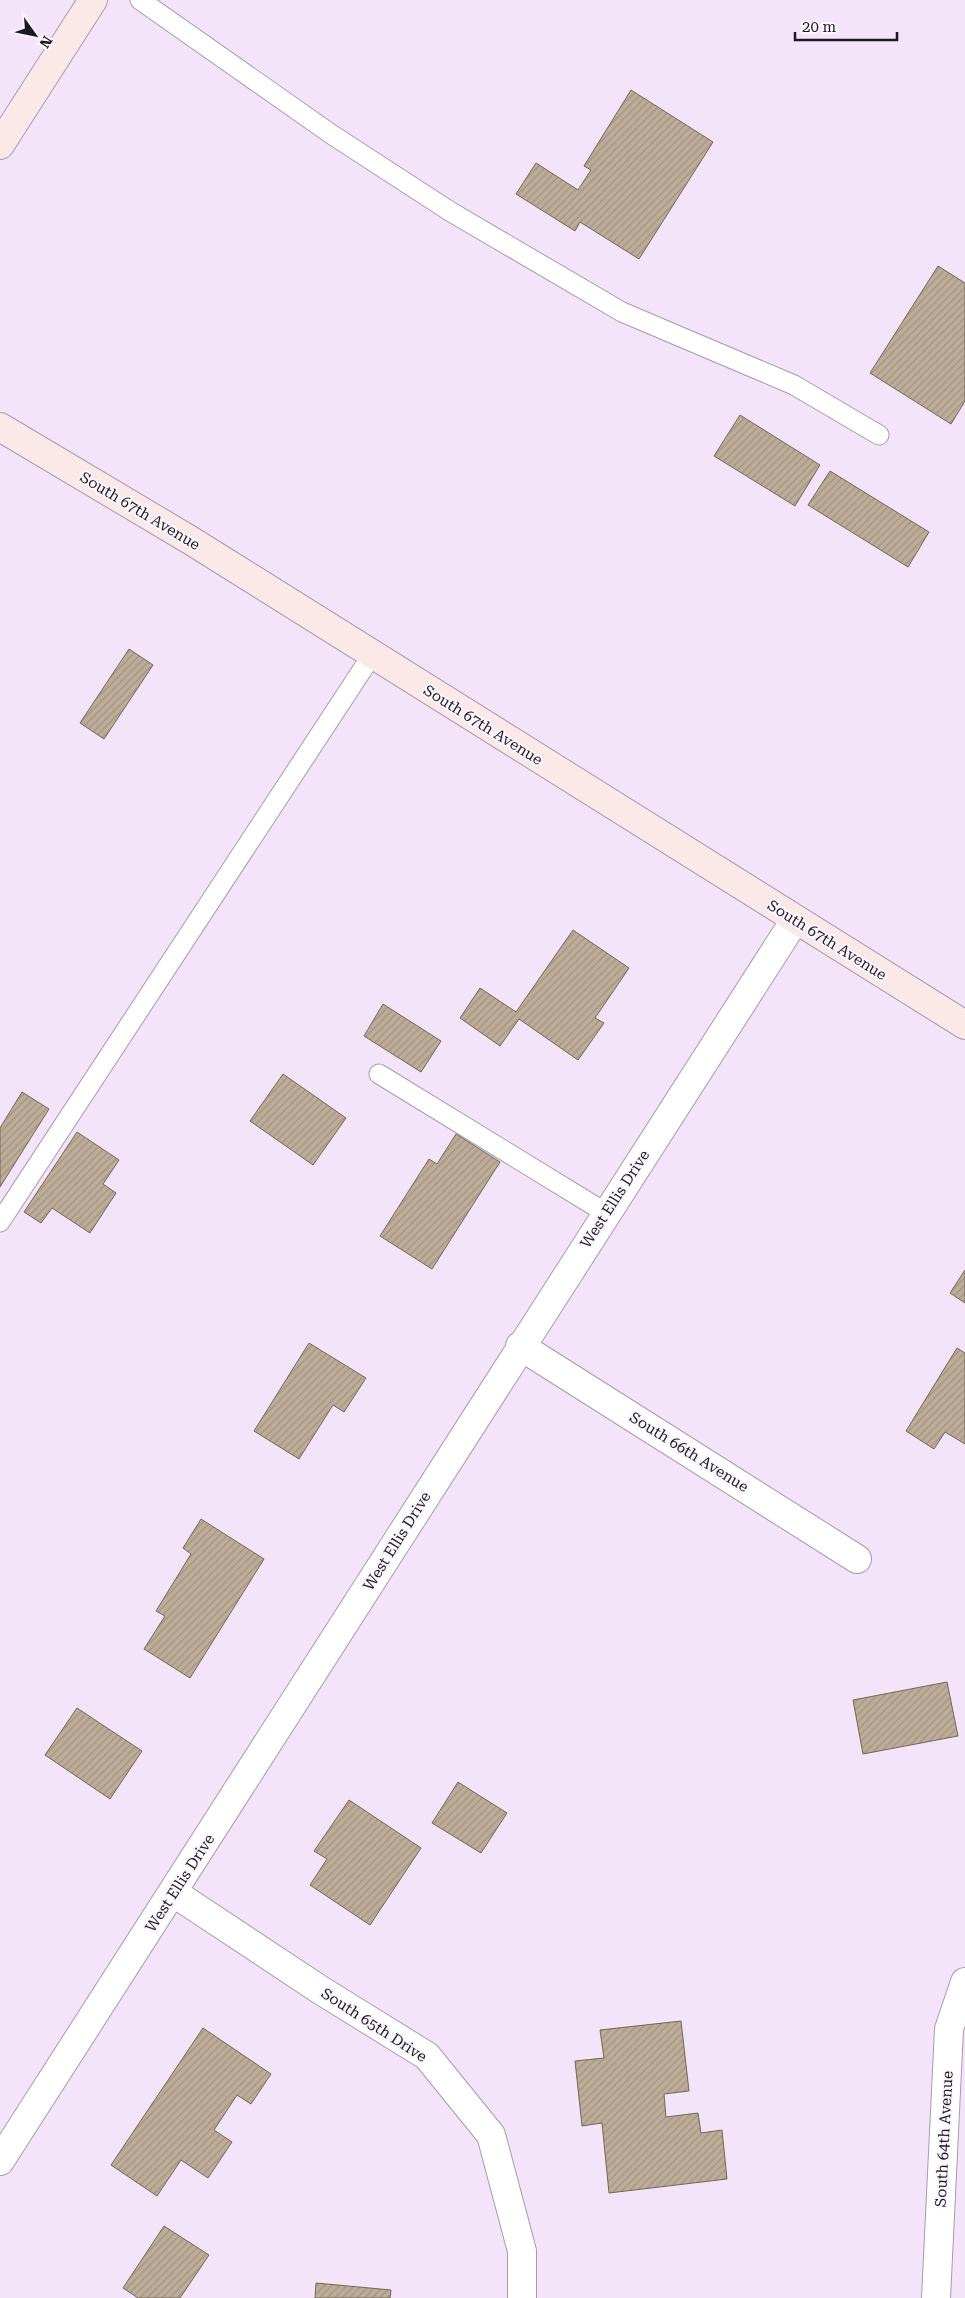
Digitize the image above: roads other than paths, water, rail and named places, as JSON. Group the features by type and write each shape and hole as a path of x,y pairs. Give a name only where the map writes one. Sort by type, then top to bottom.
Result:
{"main road":[{"path":"0,145 93,0"},
{"name":"South 67th Avenue","path":"0,427 190,540 965,1025"}],"street":[{"name":"West Ellis Drive","path":"0,2161 174,1893 520,1346 795,920"},
{"name":"South 66th Avenue","path":"520,1346 857,1559"},
{"name":"South 65th Drive","path":"174,1893 322,1991 427,2056 491,2135 522,2251 522,2298"},
{"name":"South 64th Avenue","path":"936,2298 949,2029 965,1982"}],"lane":[{"path":"140,0 332,134 452,212 622,312 794,385 879,435"},
{"path":"0,1222 372,655"},
{"path":"379,1074 606,1213"}]}
